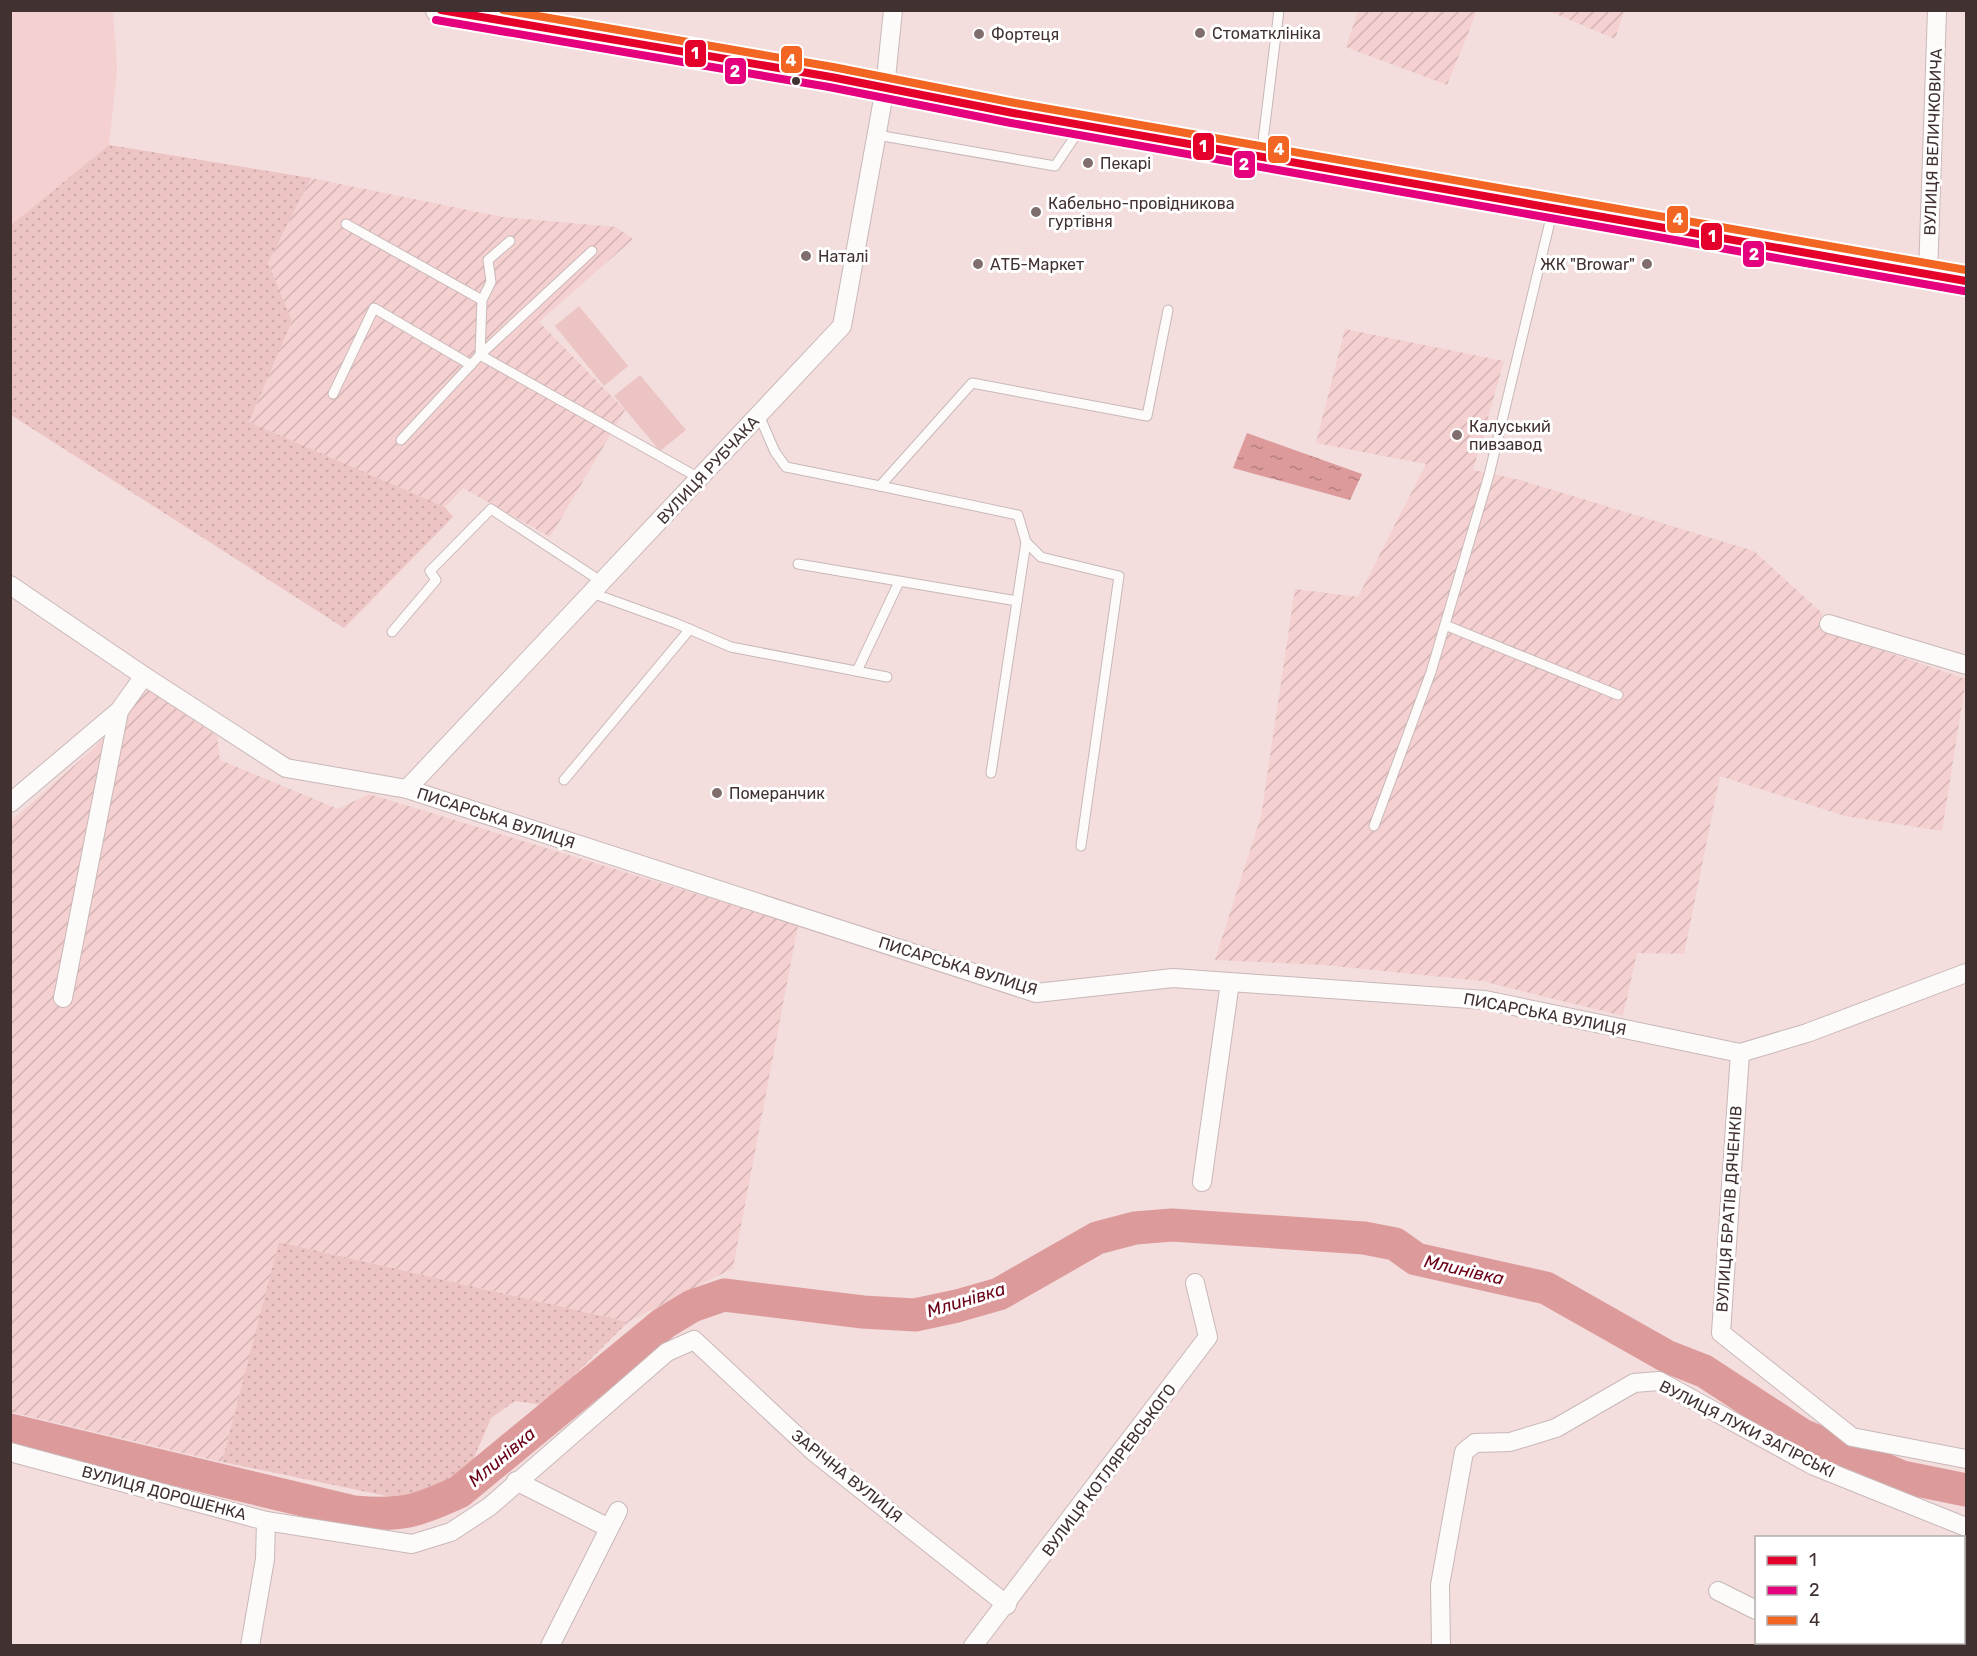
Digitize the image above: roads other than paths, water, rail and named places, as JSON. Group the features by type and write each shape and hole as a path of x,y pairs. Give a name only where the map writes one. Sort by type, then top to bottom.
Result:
{"main road":[{"path":"438,10 1966,281"}],"street":[{"name":"ВУЛИЦЯ РУБЧАКА","path":"407,789 843,326 885,88 893,10"},
{"name":"ВУЛИЦЯ ВЕЛИЧКОВИЧА","path":"1928,274 1937,10"},
{"name":"ПИСАРСЬКА ВУЛИЦЯ","path":"10,585 286,768 407,789 1036,993 1173,978 1485,1000 1740,1053 1807,1033 1966,973"},
{"path":"1829,624 1966,665"},
{"path":"10,803 119,711 144,676"},
{"path":"63,998 119,711"},
{"path":"1202,1182 1230,982"},
{"name":"ВУЛИЦЯ БРАТІВ ДЯЧЕНКІВ","path":"1740,1053 1720,1333 1852,1437 1966,1459"},
{"name":"ВУЛИЦЯ КОТЛЯРЕВСЬКОГО","path":"973,1646 1007,1605 1209,1338 1195,1282"},
{"name":"ЗАРІЧНА ВУЛИЦЯ","path":"516,1481 667,1352 694,1340 814,1452 1007,1605"},
{"name":"ВУЛИЦЯ ЛУКИ ЗАГІРСЬКІ","path":"1441,1646 1440,1585 1464,1452 1475,1443 1510,1442 1556,1428 1634,1383 1659,1381 1814,1466 1966,1527"},
{"name":"ВУЛИЦЯ ДОРОШЕНКА","path":"10,1452 266,1521 265,1559 250,1646"},
{"path":"266,1521 412,1544 451,1532 489,1507 516,1481 609,1528"},
{"path":"550,1646 618,1510"},
{"path":"1718,1592 1755,1610"}],"lane":[{"path":"1261,157 1279,10"},
{"path":"877,135 1055,166 1083,125"},
{"path":"1374,826 1431,672 1489,475 1553,209"},
{"path":"346,224 482,300"},
{"path":"480,355 482,300 490,282 488,260 510,241"},
{"path":"401,440 480,355 592,251"},
{"path":"333,394 374,308 471,365"},
{"path":"880,486 972,383 1147,416 1168,310"},
{"path":"480,355 699,478"},
{"path":"759,415 775,452 786,467 1018,515 1026,542 991,772"},
{"path":"392,632 435,580 430,571 491,509 597,587 731,647 887,676"},
{"path":"1026,542 1041,558 1119,576 1082,846"},
{"path":"798,564 1017,602"},
{"path":"857,671 899,582"},
{"path":"1445,624 1618,695"},
{"path":"564,780 690,629"}],"water":[{"path":"1247,433 1362,474 1350,500 1233,468"}],"waterway":[{"name":"Млинівка","path":"10,1430 354,1512 397,1513 431,1504 459,1492 664,1323 692,1306 724,1295 863,1312 915,1315 999,1294 1097,1238 1135,1228 1172,1225 1364,1238 1395,1244 1416,1259 1546,1288 1668,1357 1704,1371 1802,1435 1902,1477 1966,1490"}],"place":[{"name":"Стоматклініка","path":"1200,33"},
{"name":"Фортеця","path":"979,34"},
{"name":"Пекарі","path":"1088,163"},
{"name":"Кабельно-провідникова гуртівня","path":"1036,212"},
{"name":"Наталі","path":"806,256"},
{"name":"АТБ-Маркет","path":"978,264"},
{"name":"ЖК \"Browar\"","path":"1647,264"},
{"name":"Калуський пивзавод","path":"1457,435"},
{"name":"Померанчик","path":"717,793"}]}
